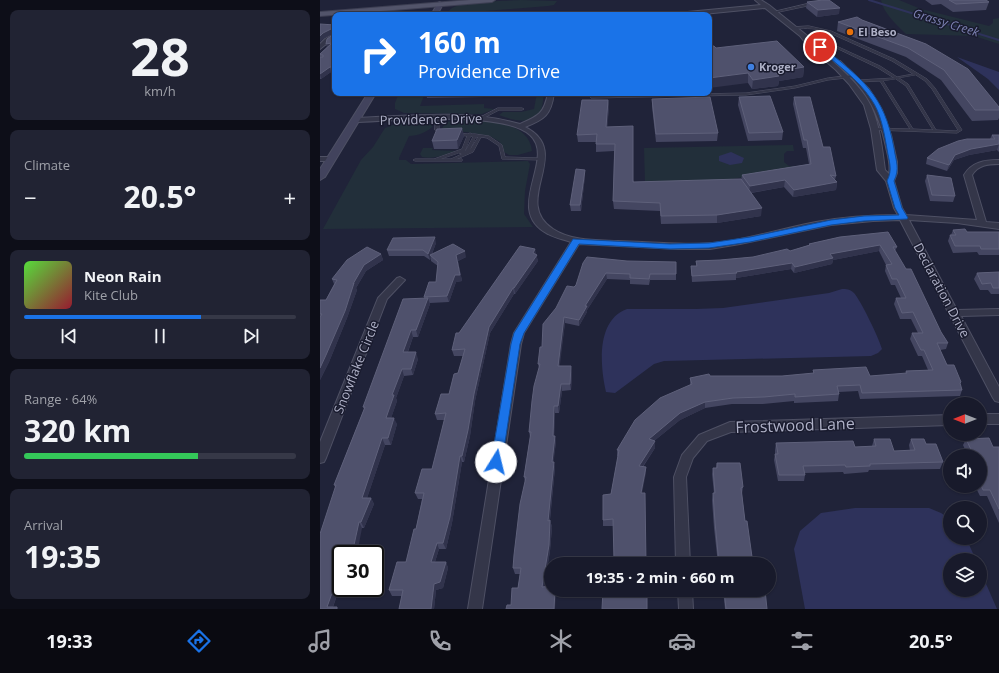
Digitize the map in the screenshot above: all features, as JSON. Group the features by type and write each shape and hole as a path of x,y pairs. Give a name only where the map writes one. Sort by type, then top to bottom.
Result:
{"main road":[{"path":"320,8 412,0"},
{"path":"438,2 447,0"},
{"path":"340,12 438,2 492,0"},
{"path":"435,12 438,2"},
{"path":"320,14 332,13"},
{"path":"320,177 370,96"}],"street":[{"name":"Declaration Drive","path":"758,0 803,36 820,47 857,78 874,98 884,118 887,129 894,172 890,181"},
{"path":"707,12 767,6"},
{"name":"Declaration Drive","path":"803,36 808,44 852,83 867,105 875,129 882,170 890,181 898,208 999,398"},
{"path":"320,47 326,40 332,37"},
{"path":"521,126 538,119 547,112 550,96"},
{"name":"Providence Drive","path":"355,120 481,118 521,126 534,134 542,145 541,159 531,208 535,219 550,232 576,241 670,247 709,246 750,240 831,222 864,219 904,218 999,226"},
{"path":"320,159 331,159"},
{"path":"982,224 968,175 975,166 983,163 999,162"},
{"path":"474,609 519,333 576,241"},
{"name":"Snowflake Circle","path":"320,458 383,298 400,280"},
{"path":"954,313 999,312"},
{"path":"987,419 999,418"},
{"name":"Frostwood Lane","path":"683,557 680,477 688,454 704,438 730,427 943,420"},
{"path":"685,597 686,609"}],"lane":[{"path":"774,12 814,4"},
{"path":"794,28 817,27 830,32 893,60 926,80 933,88 960,130 957,132 875,129"},
{"path":"830,32 833,45 872,63 906,85 935,131"},
{"path":"591,96 716,96 746,94 777,90 828,79 857,78 881,80 916,74"},
{"path":"881,80 912,130"},
{"path":"777,90 786,91"},
{"path":"481,118 498,109 522,109"},
{"path":"438,118 437,130 445,134"},
{"path":"453,134 470,134 488,137 501,146 503,158 541,159"},
{"path":"434,160 464,150 470,134"},
{"path":"441,160 468,151 478,135"},
{"path":"450,160 472,151 478,135"},
{"path":"415,160 461,160"}],"shaded area":[{"path":"520,0 557,1 554,5 548,6 473,12 448,12 452,8 465,4"},
{"path":"881,0 899,0 921,9 989,26 993,23 993,19 999,18 999,44 974,36 906,34 884,10"},
{"path":"398,96 424,96 420,106 484,104 484,108 494,109 482,114 404,113 395,109 395,103"},
{"path":"536,96 544,96 540,112 532,119 521,121 499,115 503,112 521,112 534,109"},
{"path":"459,120 480,120 503,124 514,128 523,133 529,141 532,151 518,155 509,155 504,152 500,142 490,136 466,132 443,131 442,128 447,122"},
{"path":"398,123 427,123 433,126 422,133 409,136 399,160 406,160 411,164 528,161 530,164 525,191 524,214 533,227 323,229 361,160 373,147 385,128"},
{"path":"793,145 794,151 787,151 784,154 784,162 789,166 805,167 708,183 645,184 644,148"},
{"path":"423,148 433,148 432,150 458,151 426,158 422,157 420,154"}],"water":[{"path":"957,57 999,72 999,90 988,79"},
{"path":"731,152 744,158 742,163 730,165 719,161 719,156"},
{"path":"842,289 854,293 870,320 882,349 878,353 871,356 664,361 654,364 615,393 606,392 602,370 605,333 610,323 617,315 627,309 723,308 829,293"},
{"path":"855,508 929,508 941,513 943,514 943,545 969,545 973,553 943,553 943,597 987,597 987,586 997,609 805,609 794,549 800,531 821,513"}],"building":[{"path":"829,0 840,8 818,10 807,2"},
{"path":"949,0 986,0 989,2 956,4"},
{"path":"857,17 926,44 968,69 999,107 999,110 975,110 944,70 908,48 838,22"},
{"path":"320,24 332,25 332,28 320,36"},
{"path":"332,35 332,43 326,44 327,39"},
{"name":"Kroger","path":"777,41 804,67 775,72 779,76 753,80 748,73 712,78 712,46 716,48"},
{"path":"332,43 332,67 320,74 320,57 323,57 323,55 320,54"},
{"path":"770,96 783,132 749,133 739,97"},
{"path":"710,97 718,133 656,134 652,99"},
{"path":"794,97 810,97 823,147 830,147 836,176 830,175 837,182 794,190 785,180 750,186 742,175 811,164 807,140 804,140"},
{"path":"582,100 608,100 606,127 633,126 633,182 741,179 762,208 717,215 661,216 660,203 613,201 615,144 596,144 597,134 577,135"},
{"path":"462,128 457,140 432,141 437,129"},
{"path":"992,135 999,135 999,144 971,149 955,155 949,165 927,158 938,149 958,141 967,139 995,139"},
{"path":"576,169 585,170 580,205 570,205"},
{"path":"927,175 951,178 955,196 932,195"},
{"path":"965,229 967,232 999,232 999,249 981,249 980,246 955,246 950,235 956,235 953,230"},
{"path":"888,232 897,247 893,247 906,269 911,269 941,332 948,343 937,343 947,365 954,365 961,382 962,390 862,393 860,385 837,386 839,394 795,397 795,394 733,398 705,402 680,413 649,439 655,441 639,466 646,467 641,493 645,493 646,557 614,557 613,519 603,520 603,495 611,494 619,450 617,450 635,420 660,398 692,384 690,378 709,374 710,376 782,376 814,373 813,370 866,367 870,376 907,373 906,371 933,370 924,350 921,350 912,333 923,333 913,312 902,313 896,298 906,298 897,279 892,279 886,265 892,264 880,245 830,254 833,258 795,267 792,263 736,272 737,273 692,276 691,266 697,266 696,261 753,257 787,249 790,251 810,245 809,244 840,237"},
{"path":"435,237 428,254 423,250 387,250 393,238"},
{"path":"453,244 465,251 456,255 460,275 455,275 447,296 424,297 429,282 436,282 438,262 430,255"},
{"path":"520,246 535,249 533,253 537,255 513,288 489,327 474,394 468,430 462,456 460,456 450,517 443,543 437,543 431,562 446,562 440,582 434,584 431,609 399,609 403,590 389,590 397,562 406,562 414,529 416,529 424,493 415,493 422,469 432,469 446,413 435,414 441,394 449,394 454,374 458,373 465,349 452,350 456,333 459,333"},
{"path":"367,247 381,254 364,265 353,284 354,283 345,311 320,368 320,317 322,314 320,314 320,300 326,300 337,280 332,279 347,260"},
{"path":"587,257 627,261 676,262 676,274 650,274 649,279 630,278 630,274 606,273 585,306 587,306 579,320 564,317 558,366 571,366 570,384 561,384 558,406 554,406 553,436 555,436 548,521 550,520 549,545 547,557 544,557 542,587 544,587 544,597 555,597 554,609 506,609 507,605 511,605 512,588 518,588 521,568 513,568 514,555 520,504 526,477 524,477 531,432 529,432 532,401 534,386 540,364 538,364 540,347 542,347 543,324 556,308 567,286 574,287 576,285 583,263"},
{"path":"999,272 999,288 993,288 991,283 982,284 977,273"},
{"path":"428,298 416,330 411,330 403,352 416,352 411,369 402,369 392,395 394,395 386,418 394,418 388,438 382,438 362,498 371,498 361,522 359,522 354,545 332,545 332,593 327,607 337,607 337,609 320,609 320,534 336,485 334,485 365,407 363,407 403,299"},
{"path":"987,438 989,438 993,447 999,447 999,509 990,490 987,490 987,449 971,449 967,441 987,441"},
{"path":"874,439 890,439 894,451 915,450 911,439 924,439 926,444 936,444 943,462 870,464 870,466 846,467 845,465 803,466 805,475 779,475 775,454 778,454 776,443 853,441 855,447 876,446"},
{"path":"717,463 740,463 745,521 747,521 752,557 718,557 713,493 715,493 713,468 717,468"},
{"path":"603,597 647,597 647,609 602,609"},
{"path":"725,597 766,597 767,609 726,609"}],"waterway":[{"name":"Grassy Creek","path":"869,0 999,40"}],"place":[{"name":"El Beso","path":"850,32"},
{"name":"Kroger","path":"751,67"}],"route":[{"path":"496,462 519,333 576,241 670,247 709,246 750,240 831,222 904,218 898,208 890,181 894,172 884,118 874,98 859,81 844,66 820,47"}]}
